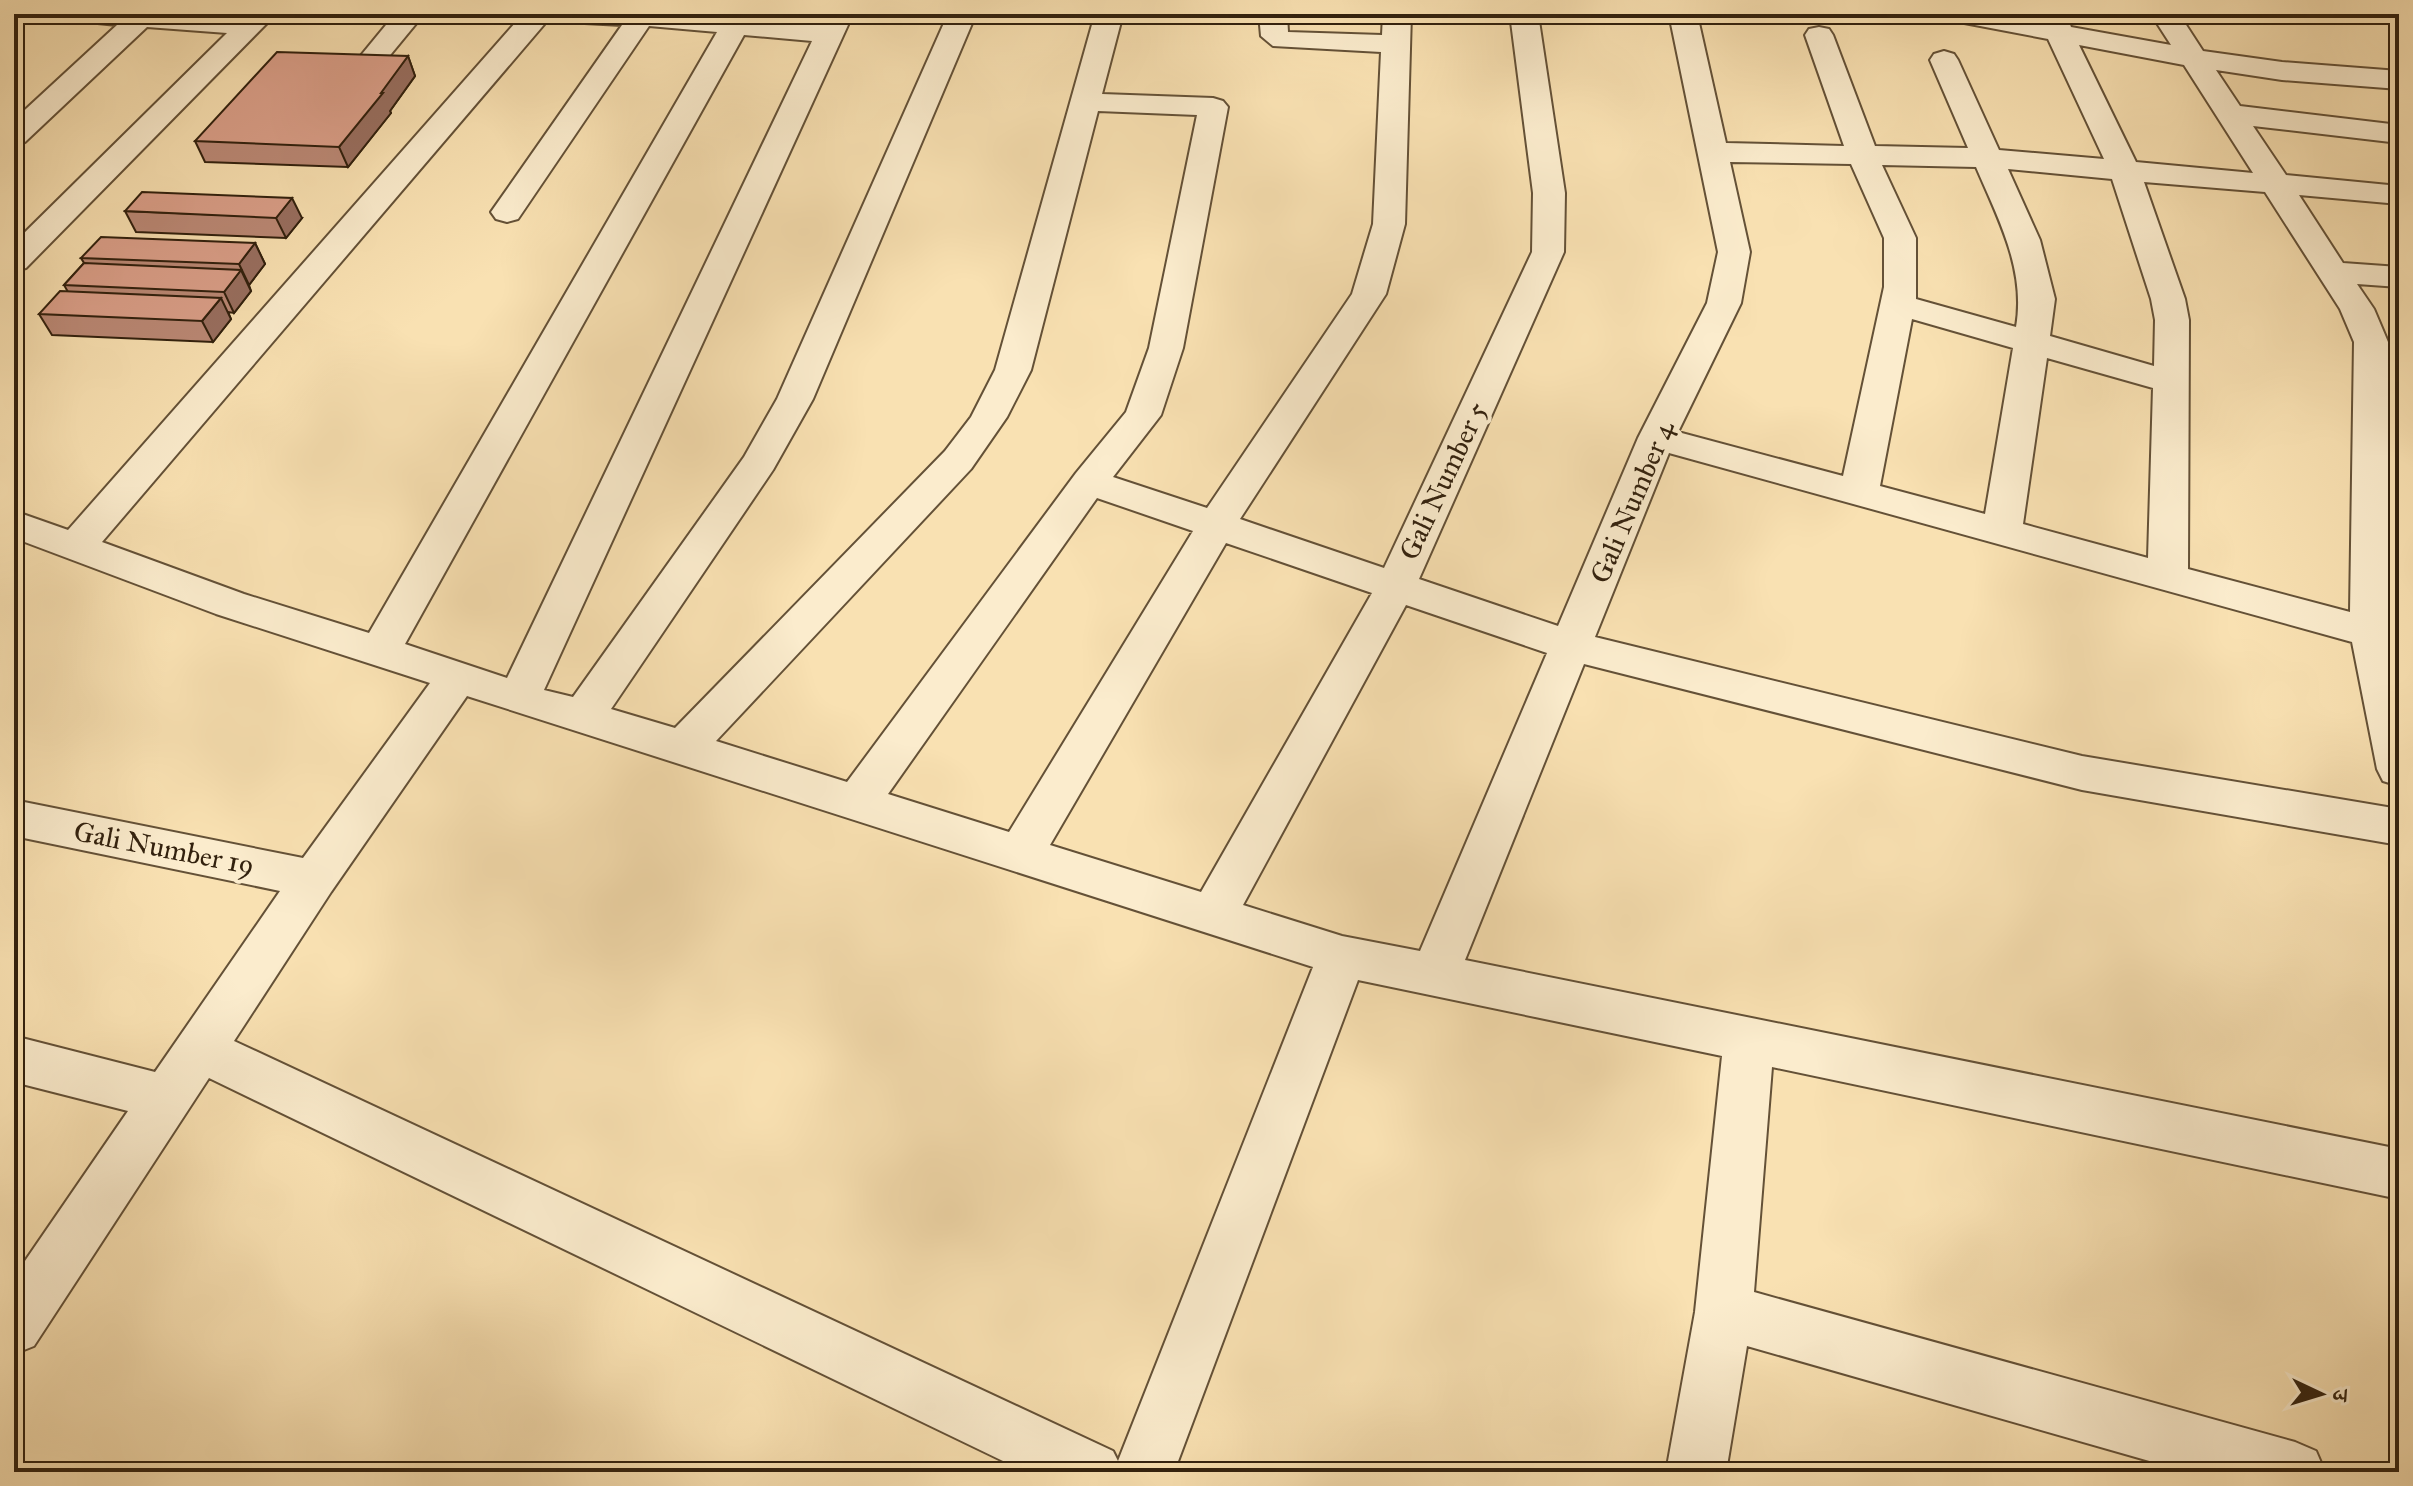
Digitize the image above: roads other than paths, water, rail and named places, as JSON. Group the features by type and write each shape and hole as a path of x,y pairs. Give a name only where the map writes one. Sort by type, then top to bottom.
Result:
{"street":[{"path":"78,14 256,20"},
{"path":"372,59 410,14"},
{"path":"75,547 538,14"},
{"path":"518,699 834,24 735,25 693,18 552,14"},
{"path":"583,716 760,461 795,399 962,14"},
{"path":"683,748 958,460 984,428 1013,370 1109,14"},
{"path":"1020,854 1217,524 1369,294 1389,224 1397,29 1283,40 1273,30 1273,14"},
{"name":"Gali Number 5","path":"1213,915 1394,589 1548,252 1549,193 1524,14"},
{"name":"Gali Number 4","path":"1434,976 1657,438 1724,303 1734,252 1683,14"},
{"path":"1959,14 2055,22 2193,58 2282,71 2399,80"},
{"path":"2165,14 2357,309 2371,342 2385,637 2399,769"},
{"path":"14,136 143,16"},
{"path":"507,212 641,17"},
{"path":"14,261 256,20"},
{"path":"2055,22 2125,171 2168,299 2172,320 2168,577"},
{"path":"379,652 735,25"},
{"path":"1819,35 1863,156 1900,238 1902,264 1897,304 1859,493"},
{"path":"1944,60 2024,240 2038,299 2002,532"},
{"path":"857,803 1089,482 1143,415 1154,385 1166,348 1213,107 1085,102"},
{"path":"2229,114 2399,134"},
{"path":"1711,152 1985,158 2399,195"},
{"path":"2333,272 2399,277"},
{"path":"1897,304 2171,382"},
{"path":"1657,438 2385,637"},
{"path":"1089,482 1217,524 1394,589 1571,646 2082,773 2399,827"},
{"path":"14,524 230,604 458,676 518,699 583,716 1342,956 2399,1174"},
{"path":"14,1326 314,879 458,676"},
{"name":"Gali Number 19","path":"14,818 314,879"},
{"path":"1144,1472 1342,956"},
{"path":"1696,1472 1724,1312 1749,1041"},
{"path":"201,1050 1092,1472"},
{"path":"14,1059 169,1099"},
{"path":"1724,1312 2295,1472"}]}
